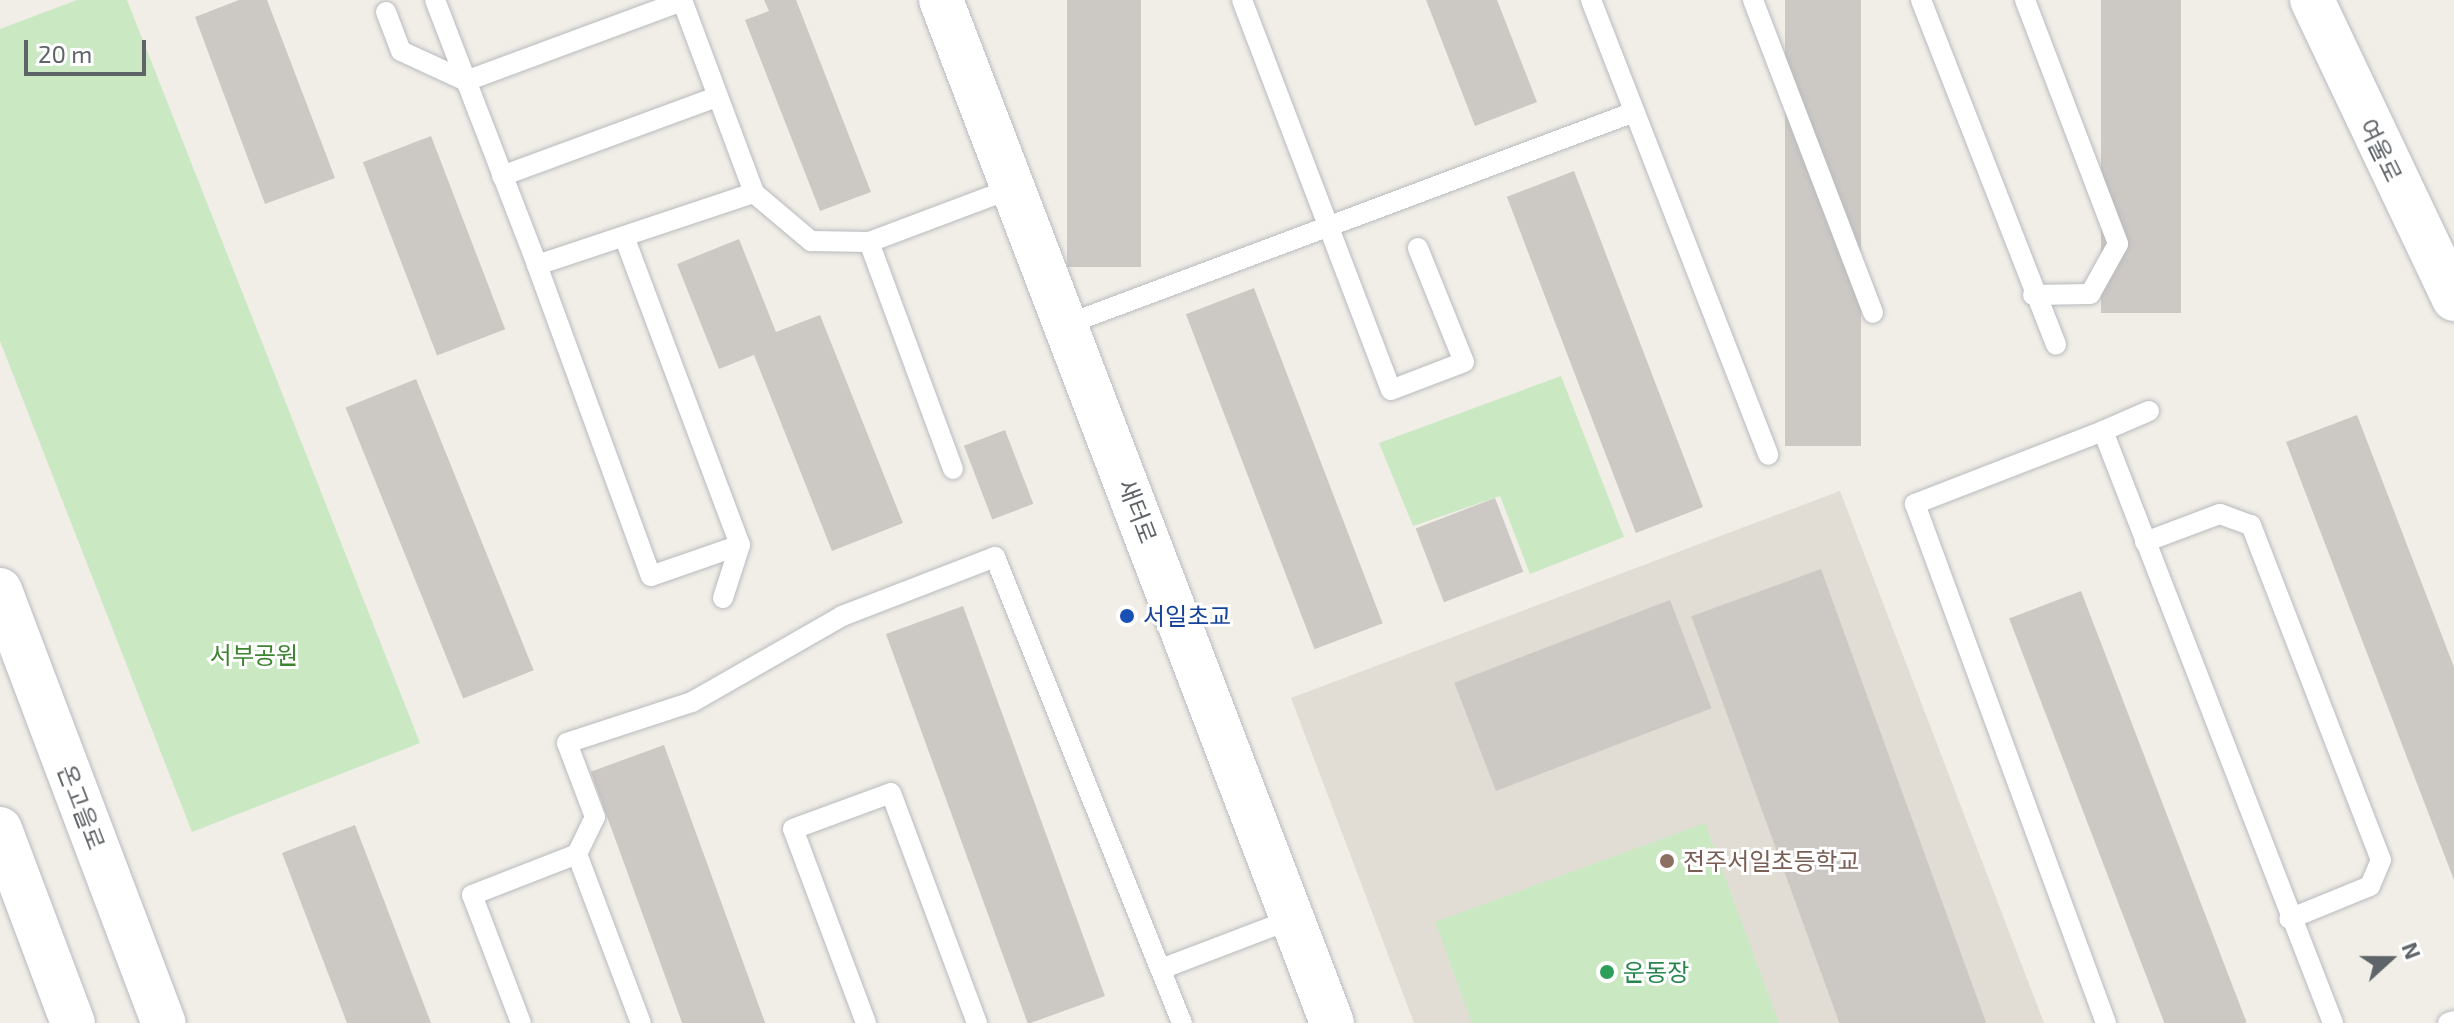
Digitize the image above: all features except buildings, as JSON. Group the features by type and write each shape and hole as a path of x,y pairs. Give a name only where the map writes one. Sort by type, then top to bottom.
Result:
{"street":[{"name":"새터로","path":"941,0 1068,324 1332,1023"},
{"name":"여울로","path":"2312,0 2454,299"},
{"name":"온고을로","path":"0,590 164,1023"},
{"path":"0,829 73,1023"}],"lane":[{"path":"435,0 537,265 651,576 740,545"},
{"path":"386,12 401,51 466,81 682,0 754,193 811,241 869,242 1013,188"},
{"path":"1242,0 1391,390 1464,362 1418,248"},
{"path":"1591,0 1768,455"},
{"path":"1753,0 1873,313"},
{"path":"1921,0 2033,295 2056,344"},
{"path":"2025,0 2118,244 2090,294 2033,295"},
{"path":"502,176 717,97"},
{"path":"1068,324 1634,112"},
{"path":"537,265 754,193"},
{"path":"624,237 740,545 723,598"},
{"path":"869,242 953,469"},
{"path":"2106,1023 1915,504 2149,411"},
{"path":"2103,431 2289,919 2333,1023"},
{"path":"2145,542 2220,514 2251,525 2381,860 2370,886 2289,919"},
{"path":"521,1023 472,895 577,854 595,817 567,743 692,702 842,616 995,557 1182,1023"},
{"path":"866,1023 793,829 891,793 977,1023"},
{"path":"577,854 641,1023"},
{"path":"1161,969 1292,919"},
{"path":"2448,1023 2454,1021"}],"shaded area":[{"name":"전주서일초등학교","path":"1840,491 2044,1023 1414,1023 1291,698"}],"green space":[{"name":"서부공원","path":"77,0 127,0 420,743 192,832 0,341 0,29"},
{"path":"1561,376 1624,537 1530,574 1500,496 1413,526 1379,443"},
{"name":"운동장","path":"1705,823 1779,1023 1472,1023 1435,922"}],"place":[{"name":"서일초교","path":"1127,616"},
{"name":"전주서일초등학교","path":"1667,861"},
{"name":"운동장","path":"1607,972"}]}
